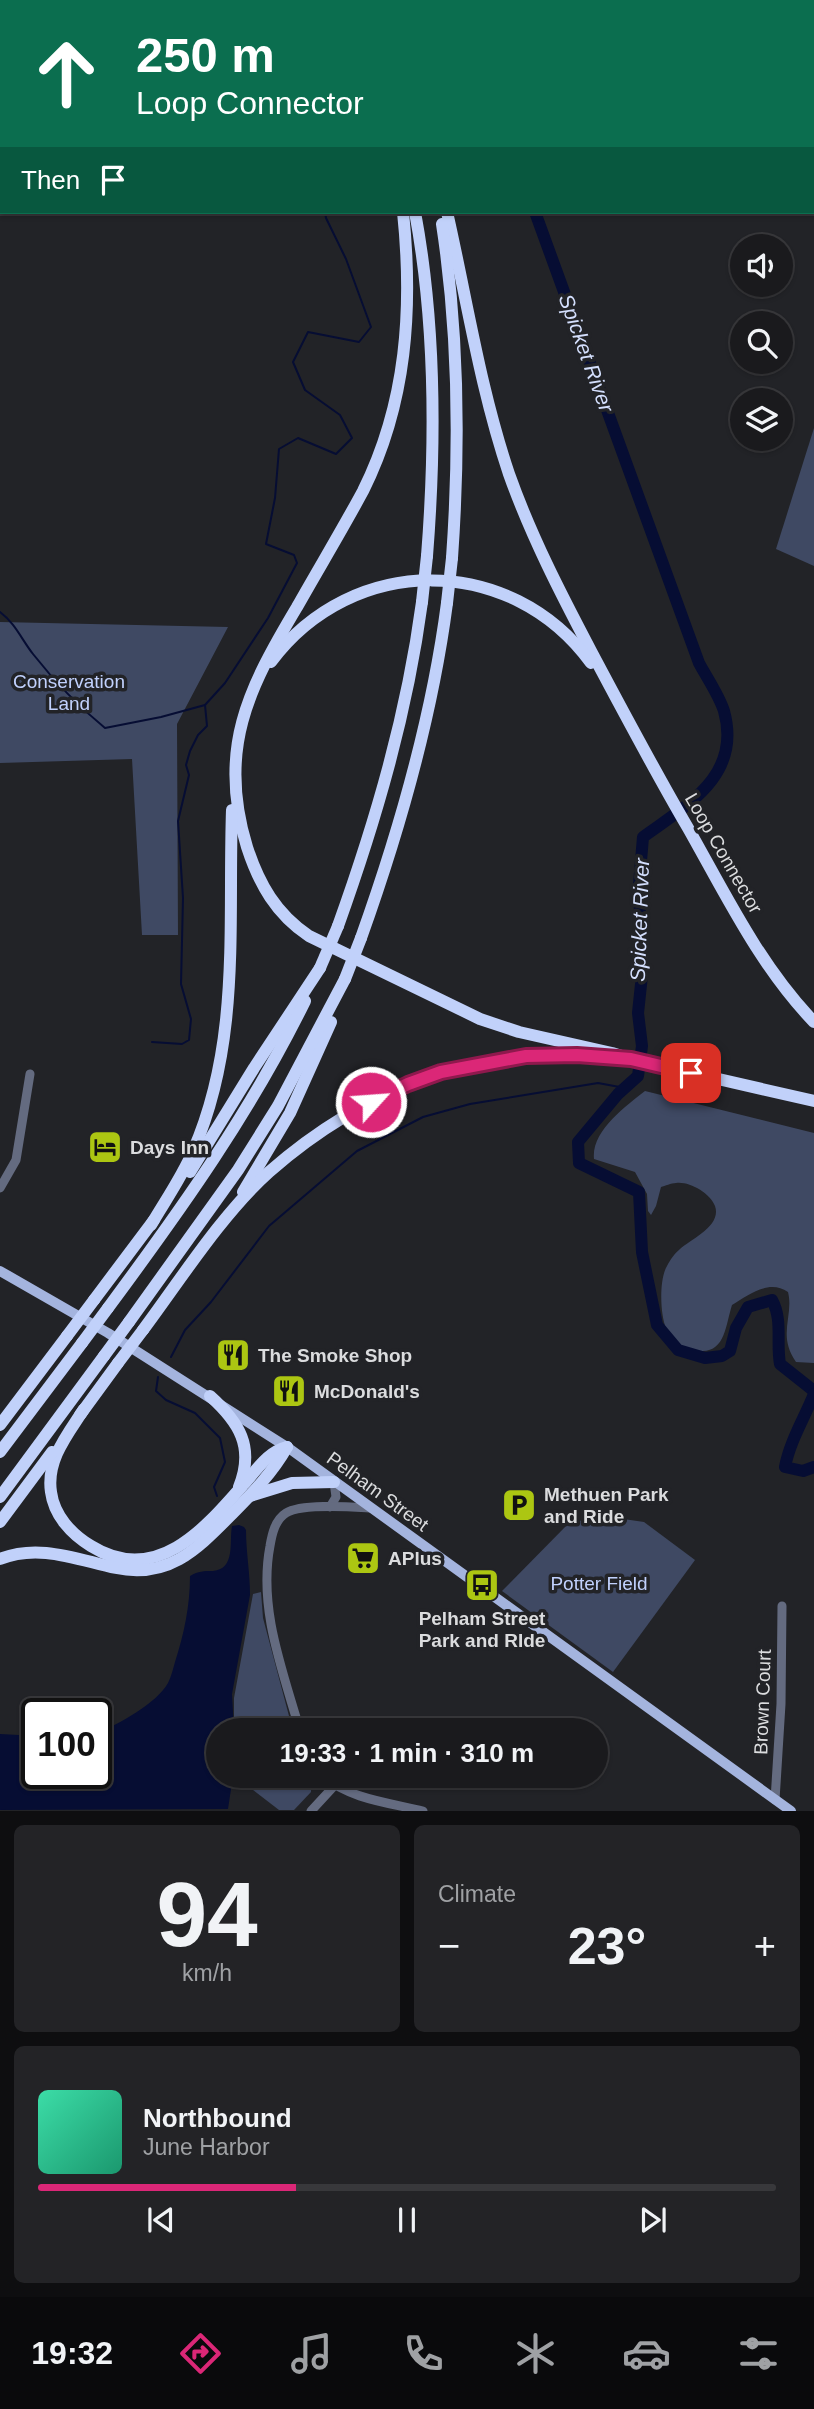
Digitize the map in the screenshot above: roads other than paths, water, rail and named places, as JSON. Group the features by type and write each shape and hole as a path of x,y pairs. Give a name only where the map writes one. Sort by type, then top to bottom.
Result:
{"highway":[{"path":"151,1225 192,1153 216,1084 223,1054 229,1001 232,812 240,730 260,670 368,482 393,416 407,332 407,255 403,214"},
{"path":"0,1452 187,1202 237,1125 283,1045 320,968 366,847 406,692 427,556 432,478 432,360 415,214"},
{"path":"222,1225 290,1113 322,1045 361,938 411,784 432,691 447,603 457,484 457,367 440,214"},
{"path":"447,214 478,367 510,475 552,575 614,694"},
{"path":"252,694 282,648 300,630 327,610 345,599 375,588 403,582 433,580 483,587 533,609 576,644 614,694"},
{"name":"Loop Connector","path":"614,694 674,805 771,971 814,1022"},
{"path":"235,775 240,821 258,877 276,907 302,931 318,941 480,1020 519,1032 814,1101"},
{"path":"1,1423 204,1152 254,1068 320,968"},
{"path":"0,1497 238,1170 278,1106 345,979"},
{"path":"0,1522 222,1225 268,1173 302,1147 355,1111 408,1084 441,1072 526,1056 577,1055 631,1059"},
{"path":"209,1396 230,1416 244,1442 243,1494"},
{"path":"84,1409 54,1458 51,1468 51,1492 65,1524 81,1540 100,1552 131,1560 164,1555 192,1538 243,1494 292,1483 334,1482"},
{"path":"0,1559 18,1553 38,1552 125,1569 158,1567 172,1563 194,1551 287,1447"}],"main road":[{"name":"Pelham Street","path":"0,1271 63,1305 287,1447 791,1811"}],"street":[{"path":"0,1188 16,1160 30,1074"},
{"path":"330,1507 336,1497 334,1482"},
{"path":"297,1718 268,1612 268,1555 273,1532 284,1515 296,1509 371,1508"},
{"name":"Brown Court","path":"775,1800 781,1704 782,1606"},
{"path":"311,1811 332,1788"},
{"path":"343,1788 405,1809 423,1811"}],"waterway":[{"path":"0,612 10,621 58,684 105,728 205,705 225,683 268,618 297,563 294,555 266,544 275,498 279,449 298,438 336,454 352,438 340,415 305,390 293,362 308,332 359,342 371,327 346,259 325,214"},
{"name":"Spicket River","path":"536,214 699,663 722,705 727,734 725,754 718,771 707,786 677,813 643,837 639,885 642,975 638,1013 642,1046 638,1076 618,1094 578,1142 579,1163 639,1192 642,1252 657,1325 678,1350 705,1358 722,1356 730,1351 736,1328 748,1307 772,1300 777,1315 780,1364 814,1391"},
{"path":"152,1042 182,1044 189,1040 191,1019 181,984 183,898 178,821 189,775 186,765 190,751 198,735 207,726 205,705"},
{"path":"171,1357 185,1330 211,1302 269,1226 357,1151 423,1117 470,1104 598,1083 625,1088"},
{"path":"158,1377 156,1391 166,1400 195,1413 220,1438 225,1462 214,1487 217,1496"},
{"name":"Spicket River","path":"814,1394 785,1467 803,1471 814,1467"}],"place":[{"name":"Days Inn","path":"105,1147"},
{"name":"The Smoke Shop","path":"233,1355"},
{"name":"McDonald's","path":"289,1391"},
{"name":"Methuen Park and Ride","path":"519,1505"},
{"name":"APlus","path":"363,1558"},
{"name":"Pelham Street Park and RIde","path":"482,1585"}],"park label":[{"name":"Conservation Land","path":"69,692"},
{"name":"Potter Field","path":"599,1583"}]}
